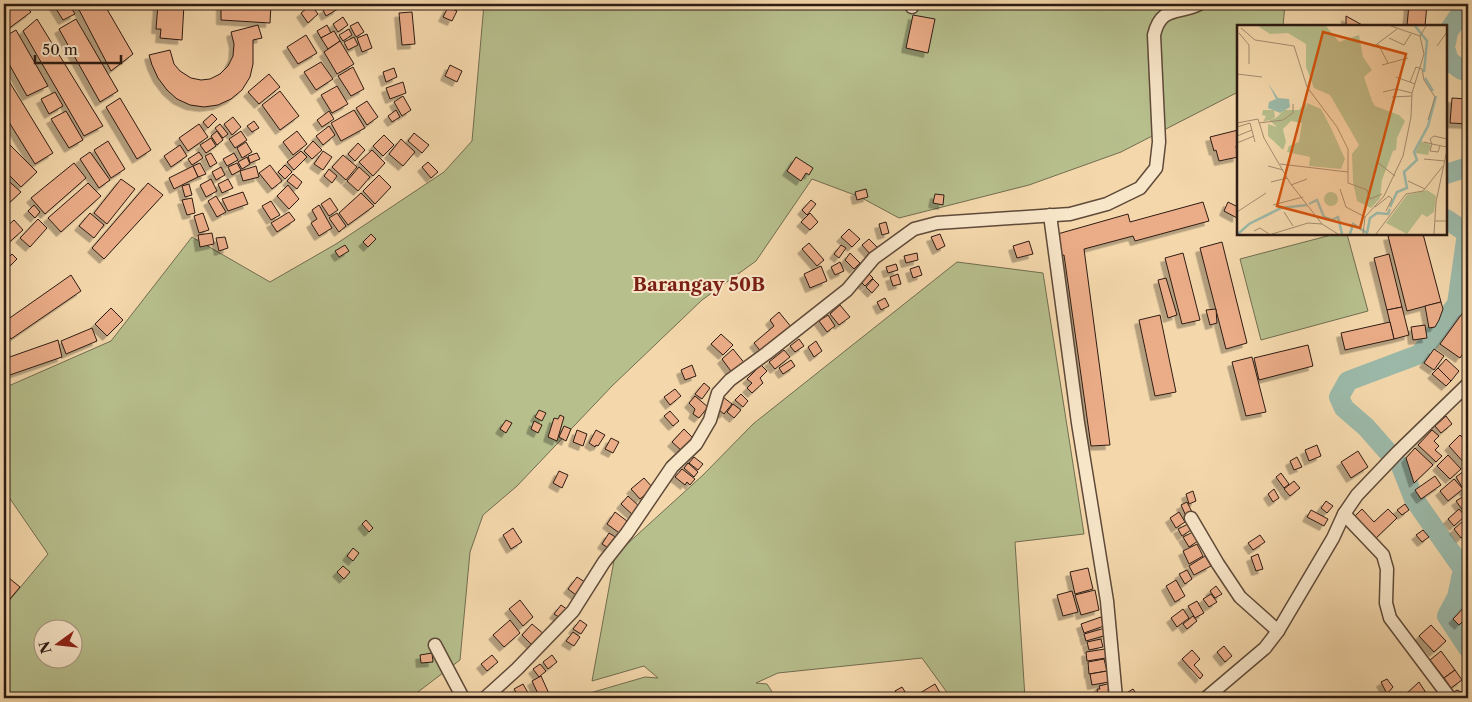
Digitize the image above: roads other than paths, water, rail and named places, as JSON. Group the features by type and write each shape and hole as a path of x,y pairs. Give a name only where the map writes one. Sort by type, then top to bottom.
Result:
{"street":[{"path":"485,698 517,669 573,611 604,562 627,533 672,467 696,444 710,420 718,393 730,380 816,316 847,290 874,258 914,229 937,223 1070,214 1107,204 1140,188 1156,168 1159,142 1154,35 1157,23 1166,14 1199,4"},
{"path":"1050,216 1078,423 1107,601 1116,698"},
{"path":"1206,698 1265,648 1278,631 1333,538 1344,514 1357,495 1468,384"},
{"path":"1344,514 1383,554 1387,570 1386,603 1390,618 1450,698"},
{"path":"1191,518 1240,597 1278,631"},
{"path":"435,645 463,698"}],"waterway":[{"path":"1447,38 1448,32 1467,4"},
{"path":"1447,54 1449,61 1462,70 1468,70"},
{"path":"1447,174 1468,167"},
{"path":"1388,452 1366,427 1344,408 1339,397 1348,381 1420,354 1457,304 1467,233 1447,220"},
{"path":"1401,466 1414,499 1463,569 1457,597 1447,616 1468,648"}],"district":[{"name":"Barangay 50B","path":"699,284"}]}
